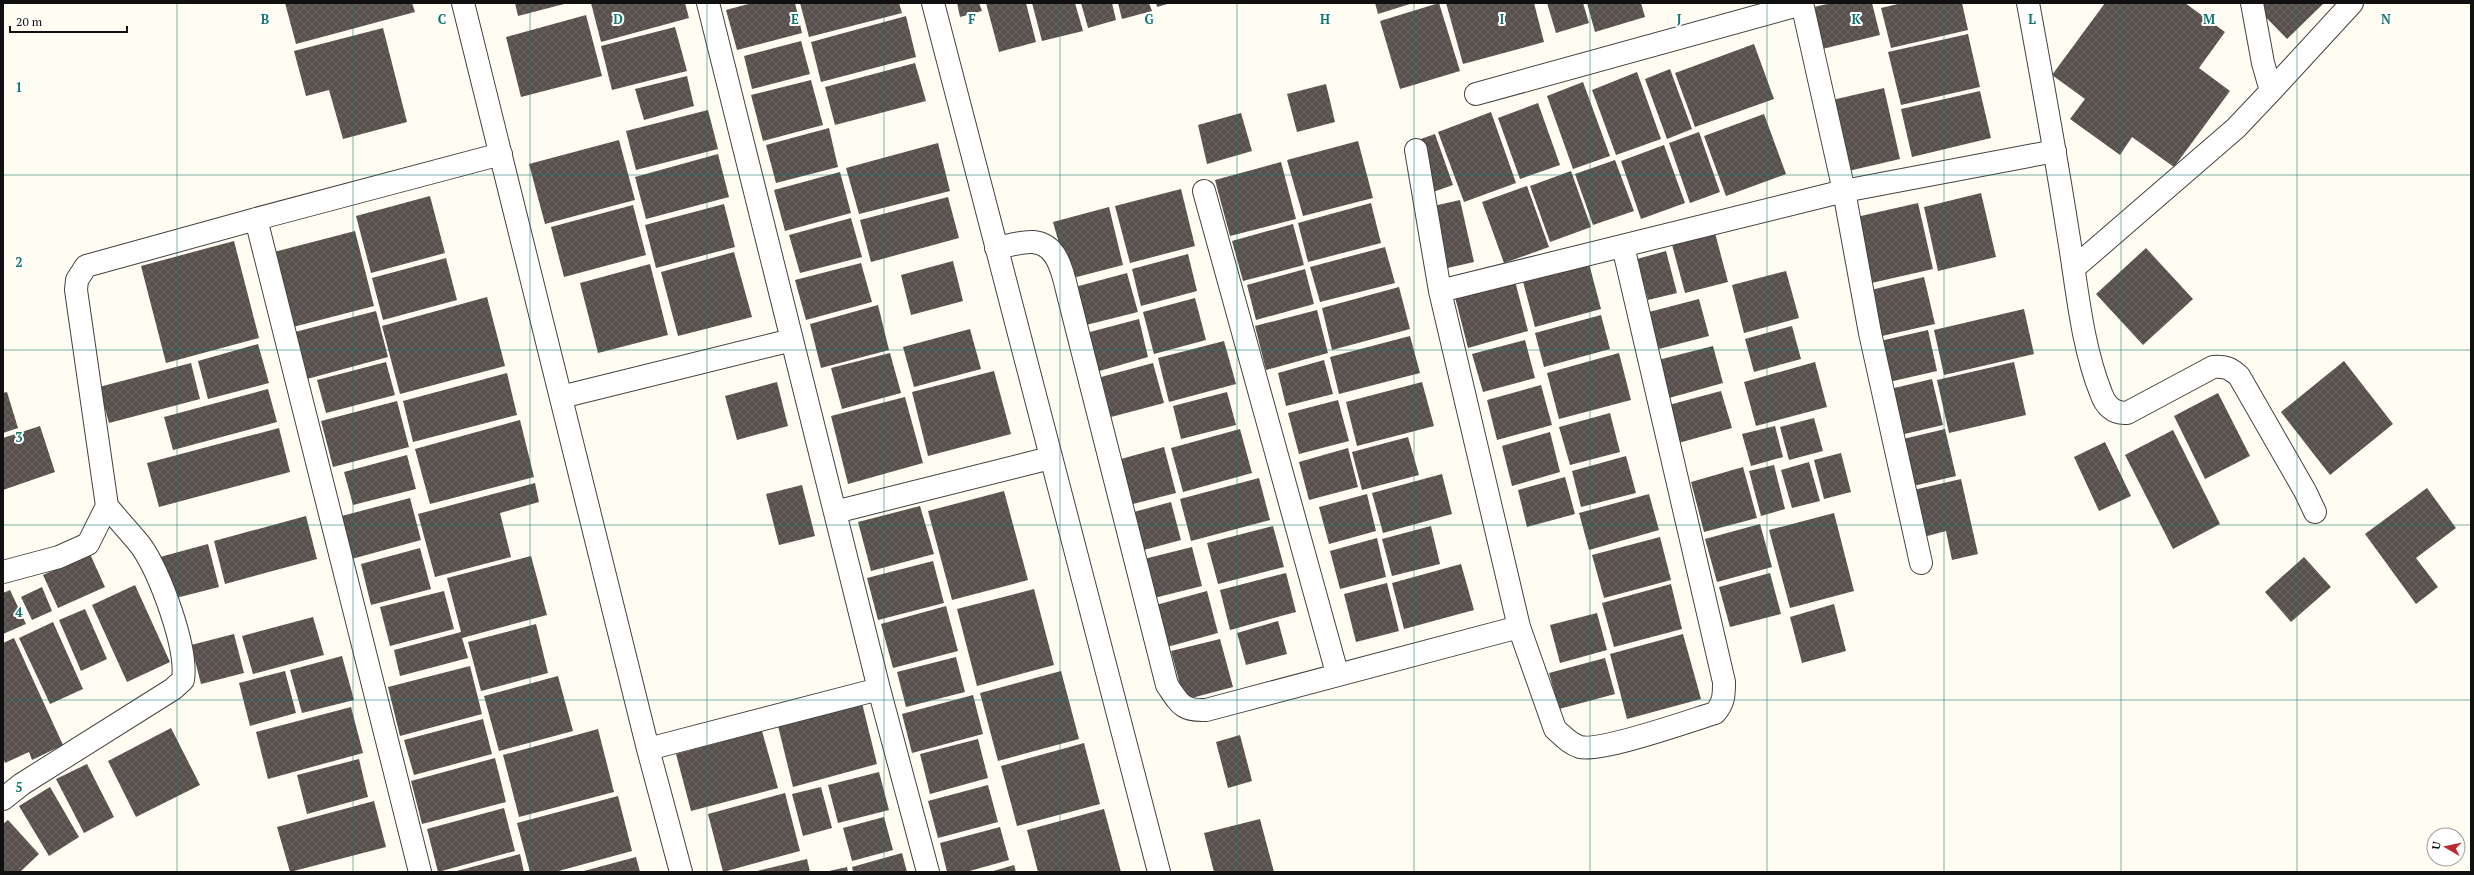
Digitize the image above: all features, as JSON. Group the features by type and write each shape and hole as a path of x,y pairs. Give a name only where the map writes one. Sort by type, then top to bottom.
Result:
{"street":[{"path":"462,3 501,154 648,749 681,872"},
{"path":"708,3 879,689 928,872"},
{"path":"933,3 1050,458 1159,872"},
{"path":"1476,94 1802,3 1844,191 1870,333 1922,564"},
{"path":"2028,3 2055,151 2088,348 2101,393 2108,407 2122,413 2127,412 2213,367 2224,366 2231,369 2239,376 2273,434 2314,512"},
{"path":"2252,3 2263,63 2271,91"},
{"path":"2074,268 2236,128 2352,3"},
{"path":"1416,150 1440,291 1519,627 1555,729 1568,742 1581,747 1601,746 1715,713 1722,705 1724,682 1623,246"},
{"path":"1440,291 1844,191 2055,151"},
{"path":"3,799 22,784 127,719 183,680 179,635 162,589 141,547 107,506 76,290 80,272 86,266 501,154"},
{"path":"1204,191 1337,674"},
{"path":"256,219 420,872"},
{"path":"996,248 1032,242 1047,245 1056,257 1070,302 1167,685 1181,706 1191,711 1206,710 1337,674 1519,627"},
{"path":"561,397 792,340"},
{"path":"835,512 1050,458"},
{"path":"3,572 60,557 88,544 107,506"},
{"path":"648,749 879,689"}],"building":[{"path":"285,3 412,3 415,12 296,44"},
{"path":"515,3 564,3 564,4 518,16"},
{"path":"591,3 685,3 689,18 601,42"},
{"path":"752,3 795,3 802,33 737,50 726,10"},
{"path":"800,3 899,3 902,13 809,37"},
{"path":"957,3 979,3 982,11 960,17"},
{"path":"986,3 1026,3 1036,42 999,52"},
{"path":"1032,3 1075,3 1083,31 1042,41"},
{"path":"1081,3 1112,3 1116,20 1088,28"},
{"path":"1118,3 1149,3 1152,11 1122,19"},
{"path":"1156,3 1171,3 1157,7"},
{"path":"1375,3 1413,3 1378,14"},
{"path":"1439,3 1460,71 1400,89 1380,21"},
{"path":"1446,3 1534,3 1544,42 1463,64"},
{"path":"1547,3 1583,3 1589,23 1556,33"},
{"path":"1587,3 1641,3 1645,17 1595,32"},
{"path":"1832,3 1872,3 1880,35 1818,50 1809,8"},
{"path":"1902,3 1962,3 1968,30 1891,48 1881,8"},
{"path":"2105,3 2185,3 2225,32 2199,68 2230,91 2174,167 2132,137 2120,155 2070,119 2085,99 2052,75"},
{"path":"2324,3 2287,39 2253,4"},
{"path":"586,15 602,76 521,97 506,37"},
{"path":"906,16 916,57 821,82 811,42"},
{"path":"675,27 687,71 612,90 601,46"},
{"path":"383,28 407,122 343,139 329,90 306,96 294,51"},
{"path":"1968,34 1980,87 1901,105 1888,52"},
{"path":"801,41 810,74 752,89 744,56"},
{"path":"1754,44 1774,99 1695,127 1675,73"},
{"path":"915,63 926,101 835,125 825,87"},
{"path":"1670,69 1692,129 1667,139 1645,79"},
{"path":"1637,72 1661,139 1616,155 1592,90"},
{"path":"687,76 694,106 644,120 635,89"},
{"path":"811,80 823,125 763,141 751,95"},
{"path":"1583,82 1610,156 1573,169 1547,96"},
{"path":"1326,84 1335,122 1297,132 1287,94"},
{"path":"1884,88 1900,159 1844,172 1828,101"},
{"path":"1980,91 1991,138 1912,157 1901,109"},
{"path":"1538,103 1560,165 1520,179 1498,118"},
{"path":"708,110 718,149 636,170 626,131"},
{"path":"1491,112 1516,183 1464,202 1438,132"},
{"path":"1241,113 1252,151 1207,164 1198,125"},
{"path":"1764,114 1786,174 1726,196 1704,136"},
{"path":"829,128 838,167 776,183 766,145"},
{"path":"1699,132 1720,192 1690,203 1669,143"},
{"path":"1435,134 1453,185 1433,192 1415,141"},
{"path":"619,140 635,200 545,224 529,164"},
{"path":"1358,141 1373,198 1303,216 1287,160"},
{"path":"938,143 950,191 859,214 846,168"},
{"path":"1664,145 1685,203 1641,219 1621,161"},
{"path":"718,154 729,197 646,219 635,177"},
{"path":"1615,160 1634,211 1593,225 1575,174"},
{"path":"1281,162 1296,219 1230,236 1215,180"},
{"path":"1571,171 1591,227 1550,242 1530,186"},
{"path":"840,172 851,213 785,231 774,190"},
{"path":"1527,186 1549,247 1504,263 1482,202"},
{"path":"1181,189 1195,246 1130,263 1115,206"},
{"path":"1981,193 1996,257 1938,271 1924,207"},
{"path":"430,196 445,253 371,273 356,216"},
{"path":"948,197 959,238 871,262 860,220"},
{"path":"1460,200 1474,262 1443,269 1429,207"},
{"path":"1371,203 1381,243 1308,262 1298,223"},
{"path":"1918,203 1933,269 1867,284 1852,218"},
{"path":"724,204 735,247 656,268 645,225"},
{"path":"633,205 646,255 564,277 551,227"},
{"path":"1109,207 1123,265 1069,279 1053,222"},
{"path":"851,218 862,257 800,273 789,235"},
{"path":"1293,224 1304,265 1243,281 1232,241"},
{"path":"1714,229 1728,282 1685,293 1671,241"},
{"path":"355,231 374,306 293,327 274,252"},
{"path":"234,241 259,338 166,363 141,266"},
{"path":"1385,247 1395,283 1320,302 1310,267"},
{"path":"2146,248 2193,299 2143,345 2096,294"},
{"path":"1666,251 1677,293 1648,300 1637,259"},
{"path":"734,252 752,317 678,336 661,272"},
{"path":"1188,254 1197,291 1141,306 1132,269"},
{"path":"446,258 457,300 383,320 372,278"},
{"path":"1588,260 1601,309 1535,327 1522,278"},
{"path":"953,261 963,301 911,315 901,275"},
{"path":"861,263 872,302 806,320 795,280"},
{"path":"650,264 668,335 598,353 580,283"},
{"path":"1305,269 1314,304 1256,320 1247,285"},
{"path":"1786,271 1799,318 1744,333 1732,285"},
{"path":"1127,273 1138,312 1086,325 1075,287"},
{"path":"1924,277 1935,324 1882,336 1871,290"},
{"path":"1515,281 1528,331 1468,348 1455,297"},
{"path":"1399,287 1410,329 1332,350 1322,308"},
{"path":"487,297 505,366 400,394 382,326"},
{"path":"1195,298 1206,340 1154,354 1143,312"},
{"path":"1699,299 1709,336 1659,349 1649,312"},
{"path":"878,305 889,350 821,368 810,324"},
{"path":"2024,309 2034,354 1944,375 1934,330"},
{"path":"1317,310 1328,353 1266,370 1255,326"},
{"path":"376,311 388,357 307,379 295,332"},
{"path":"1601,315 1610,349 1544,367 1535,333"},
{"path":"1139,319 1148,357 1096,372 1086,333"},
{"path":"1792,326 1801,359 1754,372 1745,339"},
{"path":"970,329 981,369 914,387 903,347"},
{"path":"1928,330 1937,371 1889,382 1880,341"},
{"path":"1410,336 1420,373 1339,394 1330,357"},
{"path":"1525,340 1535,378 1483,392 1472,354"},
{"path":"1224,341 1236,384 1169,402 1158,358"},
{"path":"258,344 269,383 208,399 198,361"},
{"path":"1713,346 1723,383 1669,398 1658,360"},
{"path":"890,353 901,393 842,409 831,368"},
{"path":"1619,353 1631,400 1559,419 1547,373"},
{"path":"1324,360 1333,394 1286,406 1278,373"},
{"path":"2344,361 2393,424 2330,475 2281,412"},
{"path":"386,362 395,395 326,413 317,380"},
{"path":"1815,362 1827,407 1756,426 1744,382"},
{"path":"2014,362 2026,415 1949,433 1937,380"},
{"path":"191,363 200,399 109,423 99,387"},
{"path":"1153,363 1164,403 1111,417 1101,377"},
{"path":"994,371 1011,434 928,456 912,392"},
{"path":"507,373 517,415 413,442 403,401"},
{"path":"1932,379 1943,425 1896,436 1886,390"},
{"path":"777,382 788,426 737,440 725,396"},
{"path":"1422,382 1434,426 1357,446 1346,402"},
{"path":"1541,385 1552,425 1497,440 1487,400"},
{"path":"268,389 277,422 173,450 164,417"},
{"path":"1721,391 1732,428 1675,444 1665,406"},
{"path":"7,392 18,428 3,433 3,393"},
{"path":"1227,392 1236,425 1181,439 1173,406"},
{"path":"2218,393 2250,456 2205,479 2174,416"},
{"path":"905,397 923,463 848,484 831,416"},
{"path":"1338,400 1349,441 1299,454 1288,413"},
{"path":"397,401 409,447 333,467 321,421"},
{"path":"1610,413 1620,452 1570,465 1559,427"},
{"path":"1814,418 1823,451 1789,460 1780,427"},
{"path":"520,420 534,477 430,504 415,449"},
{"path":"40,426 55,472 3,490 3,438"},
{"path":"1775,426 1783,457 1751,466 1742,434"},
{"path":"279,428 290,472 159,507 147,463"},
{"path":"1240,429 1252,473 1183,492 1171,448"},
{"path":"1945,429 1956,476 1909,487 1899,440"},
{"path":"2173,430 2220,524 2173,549 2125,455"},
{"path":"1550,432 1560,472 1512,486 1502,446"},
{"path":"1408,437 1419,475 1362,490 1352,452"},
{"path":"2105,442 2131,496 2099,511 2074,457"},
{"path":"1164,447 1176,493 1133,504 1121,459"},
{"path":"1348,448 1358,487 1309,500 1299,462"},
{"path":"1841,453 1851,492 1824,499 1814,460"},
{"path":"407,455 416,489 353,505 344,472"},
{"path":"1626,456 1636,493 1581,507 1572,471"},
{"path":"1809,462 1820,501 1792,508 1781,470"},
{"path":"1774,465 1785,509 1761,516 1749,471"},
{"path":"1743,467 1757,518 1704,532 1691,482"},
{"path":"1442,474 1452,514 1383,533 1372,493"},
{"path":"1565,477 1575,514 1527,527 1518,490"},
{"path":"1259,478 1270,520 1191,541 1180,499"},
{"path":"1961,479 1978,554 1952,560 1946,531 1920,538 1909,491"},
{"path":"535,483 539,502 500,513 511,557 435,577 418,514"},
{"path":"802,485 815,536 779,545 766,494"},
{"path":"2427,488 2456,528 2416,558 2438,587 2416,604 2365,534"},
{"path":"1004,491 1028,580 952,600 928,511"},
{"path":"1367,494 1376,531 1329,544 1319,507"},
{"path":"1649,494 1659,530 1589,550 1579,513"},
{"path":"410,498 421,540 348,560 338,517"},
{"path":"1171,502 1181,540 1140,551 1130,513"},
{"path":"920,506 934,554 871,571 858,522"},
{"path":"1834,513 1854,591 1790,608 1769,530"},
{"path":"306,516 317,559 225,584 214,541"},
{"path":"1760,524 1772,567 1717,582 1705,539"},
{"path":"1273,526 1284,567 1218,584 1207,543"},
{"path":"1431,526 1440,564 1392,576 1382,539"},
{"path":"1660,537 1671,580 1604,598 1592,555"},
{"path":"1377,538 1386,577 1340,589 1330,551"},
{"path":"208,544 219,587 172,599 160,557"},
{"path":"1192,547 1202,586 1154,598 1144,559"},
{"path":"420,548 431,589 371,605 361,564"},
{"path":"90,554 105,587 58,608 43,575"},
{"path":"531,556 547,615 462,638 468,658 400,676 394,650 461,632 447,578"},
{"path":"2304,557 2331,587 2291,622 2265,592"},
{"path":"933,561 944,603 878,620 867,578"},
{"path":"1461,564 1474,610 1404,629 1392,583"},
{"path":"1286,573 1296,612 1230,630 1220,590"},
{"path":"1770,573 1781,614 1730,627 1719,587"},
{"path":"1387,583 1399,631 1356,642 1344,594"},
{"path":"1671,584 1682,629 1614,647 1602,603"},
{"path":"135,585 170,662 127,682 92,605"},
{"path":"42,587 52,611 32,620 21,597"},
{"path":"1034,589 1054,665 977,686 957,609"},
{"path":"10,590 26,624 3,634 3,593"},
{"path":"444,591 454,629 390,646 380,607"},
{"path":"1207,591 1218,633 1167,647 1156,605"},
{"path":"1834,604 1846,651 1802,663 1790,617"},
{"path":"946,606 958,651 893,668 881,624"},
{"path":"85,609 107,659 81,671 59,620"},
{"path":"1597,613 1607,650 1560,663 1550,625"},
{"path":"313,617 324,655 253,674 242,636"},
{"path":"1278,621 1287,654 1246,665 1237,633"},
{"path":"53,622 83,689 50,704 19,638"},
{"path":"536,624 548,673 481,691 468,642"},
{"path":"234,634 244,673 201,684 191,645"},
{"path":"1683,634 1701,699 1627,719 1610,654"},
{"path":"14,638 63,745 32,760 29,752 5,763 3,757 3,643"},
{"path":"1220,639 1233,687 1184,700 1171,651"},
{"path":"342,656 354,700 302,713 290,670"},
{"path":"956,657 965,692 906,707 897,672"},
{"path":"1605,658 1615,694 1559,709 1549,673"},
{"path":"470,666 482,714 400,736 388,687"},
{"path":"285,671 296,713 250,726 239,683"},
{"path":"1061,671 1079,739 998,761 980,693"},
{"path":"558,676 573,731 499,751 484,696"},
{"path":"973,695 983,734 912,753 902,714"},
{"path":"862,703 877,764 793,787 778,726"},
{"path":"351,707 363,753 268,779 256,732"},
{"path":"483,719 492,754 414,775 404,740"},
{"path":"171,728 200,785 136,817 108,761"},
{"path":"598,729 614,792 519,817 503,755"},
{"path":"762,731 778,788 691,811 676,754"},
{"path":"1240,735 1252,781 1228,788 1216,742"},
{"path":"978,739 988,778 930,794 920,754"},
{"path":"1084,743 1100,804 1017,826 1001,766"},
{"path":"495,758 506,802 422,824 411,781"},
{"path":"359,759 368,797 307,814 297,775"},
{"path":"87,764 114,817 84,833 56,779"},
{"path":"879,772 889,810 838,823 828,785"},
{"path":"988,785 998,822 938,838 928,801"},
{"path":"50,787 79,837 49,856 19,806"},
{"path":"821,787 832,828 803,836 792,794"},
{"path":"785,793 800,851 723,872 708,814"},
{"path":"618,796 632,851 555,872 530,872 517,823"},
{"path":"374,801 386,847 290,872 277,827"},
{"path":"504,808 515,851 438,872 427,829"},
{"path":"1104,809 1121,872 1038,872 1027,830"},
{"path":"884,817 893,850 852,861 843,828"},
{"path":"1260,819 1274,872 1214,872 1204,833"},
{"path":"8,820 39,854 20,872 3,872 3,824"},
{"path":"1000,827 1009,860 966,872 947,872 940,843"},
{"path":"902,853 907,872 853,872 852,867"},
{"path":"520,854 524,872 453,872"},
{"path":"636,857 640,872 580,872"},
{"path":"807,859 810,872 757,872 757,871"},
{"path":"1014,865 1016,872 990,872"},
{"path":"847,867 848,872 829,872 829,871"}]}
